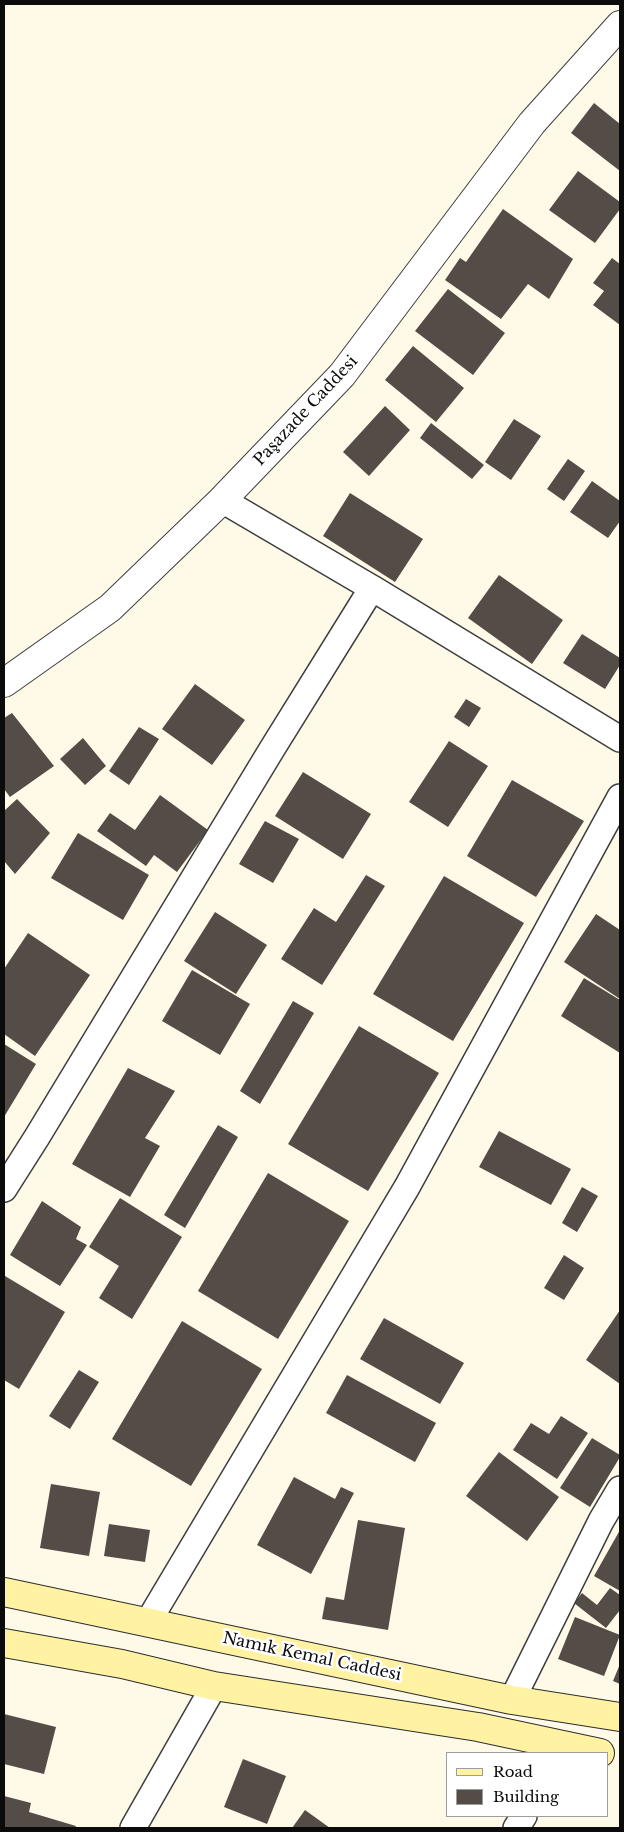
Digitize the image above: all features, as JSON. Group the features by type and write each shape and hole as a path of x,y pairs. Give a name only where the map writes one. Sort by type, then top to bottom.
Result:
{"main road":[{"name":"Namık Kemal Caddesi","path":"4,1592 512,1700 620,1717"},
{"path":"4,1644 122,1664 214,1686 478,1727 568,1749 592,1752"}],"street":[{"name":"Paşazade Caddesi","path":"4,683 110,608 222,500 342,375 532,123 620,25"},
{"path":"222,500 372,588 620,739"},
{"path":"4,1189 38,1137 272,749 372,588"},
{"path":"148,1622 408,1186 620,797"},
{"path":"512,1700 601,1521 620,1488"},
{"path":"133,1828 214,1686"},
{"path":"516,1828 523,1817"}],"building":[{"path":"594,103 620,124 620,171 571,133"},
{"path":"578,171 620,202 620,209 595,243 549,210"},
{"path":"503,209 573,259 549,299 528,284 501,319 445,280 460,258 466,262"},
{"path":"612,258 620,264 620,325 593,305 604,291 593,283"},
{"path":"448,289 505,333 473,375 415,331"},
{"path":"413,346 464,388 436,422 385,380"},
{"path":"385,406 410,430 369,476 343,452"},
{"path":"514,419 541,436 511,480 485,462"},
{"path":"431,423 484,465 472,479 420,438"},
{"path":"568,459 585,471 564,501 547,489"},
{"path":"592,481 620,501 620,521 608,538 570,512"},
{"path":"350,493 423,539 395,582 323,536"},
{"path":"499,575 563,620 532,664 468,618"},
{"path":"582,634 620,658 620,665 605,689 563,663"},
{"path":"195,684 245,720 212,765 162,729"},
{"path":"466,699 481,708 469,727 454,717"},
{"path":"12,713 54,766 10,797 4,789 4,718"},
{"path":"139,727 159,739 129,785 109,771"},
{"path":"83,738 106,766 85,785 60,759"},
{"path":"449,741 488,766 448,827 409,802"},
{"path":"303,772 371,814 343,859 275,816"},
{"path":"512,780 584,821 536,897 467,856"},
{"path":"160,795 208,830 177,872 154,855 146,866 97,831 110,813 135,830"},
{"path":"17,799 50,833 15,874 4,861 4,811"},
{"path":"265,821 299,839 273,883 239,864"},
{"path":"78,833 149,875 123,920 51,878"},
{"path":"366,875 385,886 322,985 281,959 314,908 336,922"},
{"path":"444,876 524,923 453,1041 373,994"},
{"path":"215,912 267,945 236,994 184,961"},
{"path":"596,914 620,930 620,999 564,962"},
{"path":"28,933 90,975 35,1056 4,1034 4,969"},
{"path":"192,970 250,1004 220,1055 162,1021"},
{"path":"584,978 620,1000 620,1053 561,1016"},
{"path":"293,1001 314,1013 260,1104 240,1091"},
{"path":"359,1026 439,1073 368,1191 288,1144"},
{"path":"4,1044 36,1064 4,1117"},
{"path":"128,1068 175,1091 145,1138 160,1146 130,1197 72,1164"},
{"path":"218,1125 238,1137 185,1228 164,1215"},
{"path":"499,1131 571,1169 551,1205 479,1167"},
{"path":"268,1173 349,1221 278,1339 198,1291"},
{"path":"582,1187 598,1196 577,1232 562,1223"},
{"path":"120,1198 182,1237 132,1319 99,1298 119,1266 89,1247"},
{"path":"42,1201 81,1227 76,1239 87,1245 60,1286 10,1255"},
{"path":"564,1255 584,1268 564,1300 544,1288"},
{"path":"5,1276 65,1312 19,1389 4,1380"},
{"path":"620,1310 620,1384 586,1360"},
{"path":"384,1318 464,1363 440,1404 360,1359"},
{"path":"182,1321 262,1369 191,1486 112,1439"},
{"path":"79,1370 99,1382 70,1429 49,1416"},
{"path":"347,1375 436,1423 415,1462 326,1413"},
{"path":"561,1416 588,1433 557,1479 513,1450 531,1423 549,1434"},
{"path":"592,1438 620,1455 620,1457 590,1507 560,1488"},
{"path":"499,1452 559,1497 527,1541 466,1496"},
{"path":"294,1477 335,1499 341,1487 354,1493 311,1574 257,1545"},
{"path":"51,1484 100,1492 89,1556 40,1548"},
{"path":"358,1520 405,1528 388,1630 322,1619 326,1597 344,1600"},
{"path":"109,1524 150,1530 145,1562 104,1556"},
{"path":"620,1530 620,1591 594,1576"},
{"path":"610,1588 620,1595 620,1610 606,1628 574,1603 582,1593 597,1605"},
{"path":"575,1617 620,1635 604,1676 558,1659"},
{"path":"620,1664 620,1684 613,1681"},
{"path":"4,1714 56,1727 44,1774 4,1764"},
{"path":"243,1759 286,1776 267,1824 224,1807"},
{"path":"4,1796 31,1803 29,1812 76,1826 75,1828 4,1828"},
{"path":"305,1810 330,1828 292,1828"}]}
